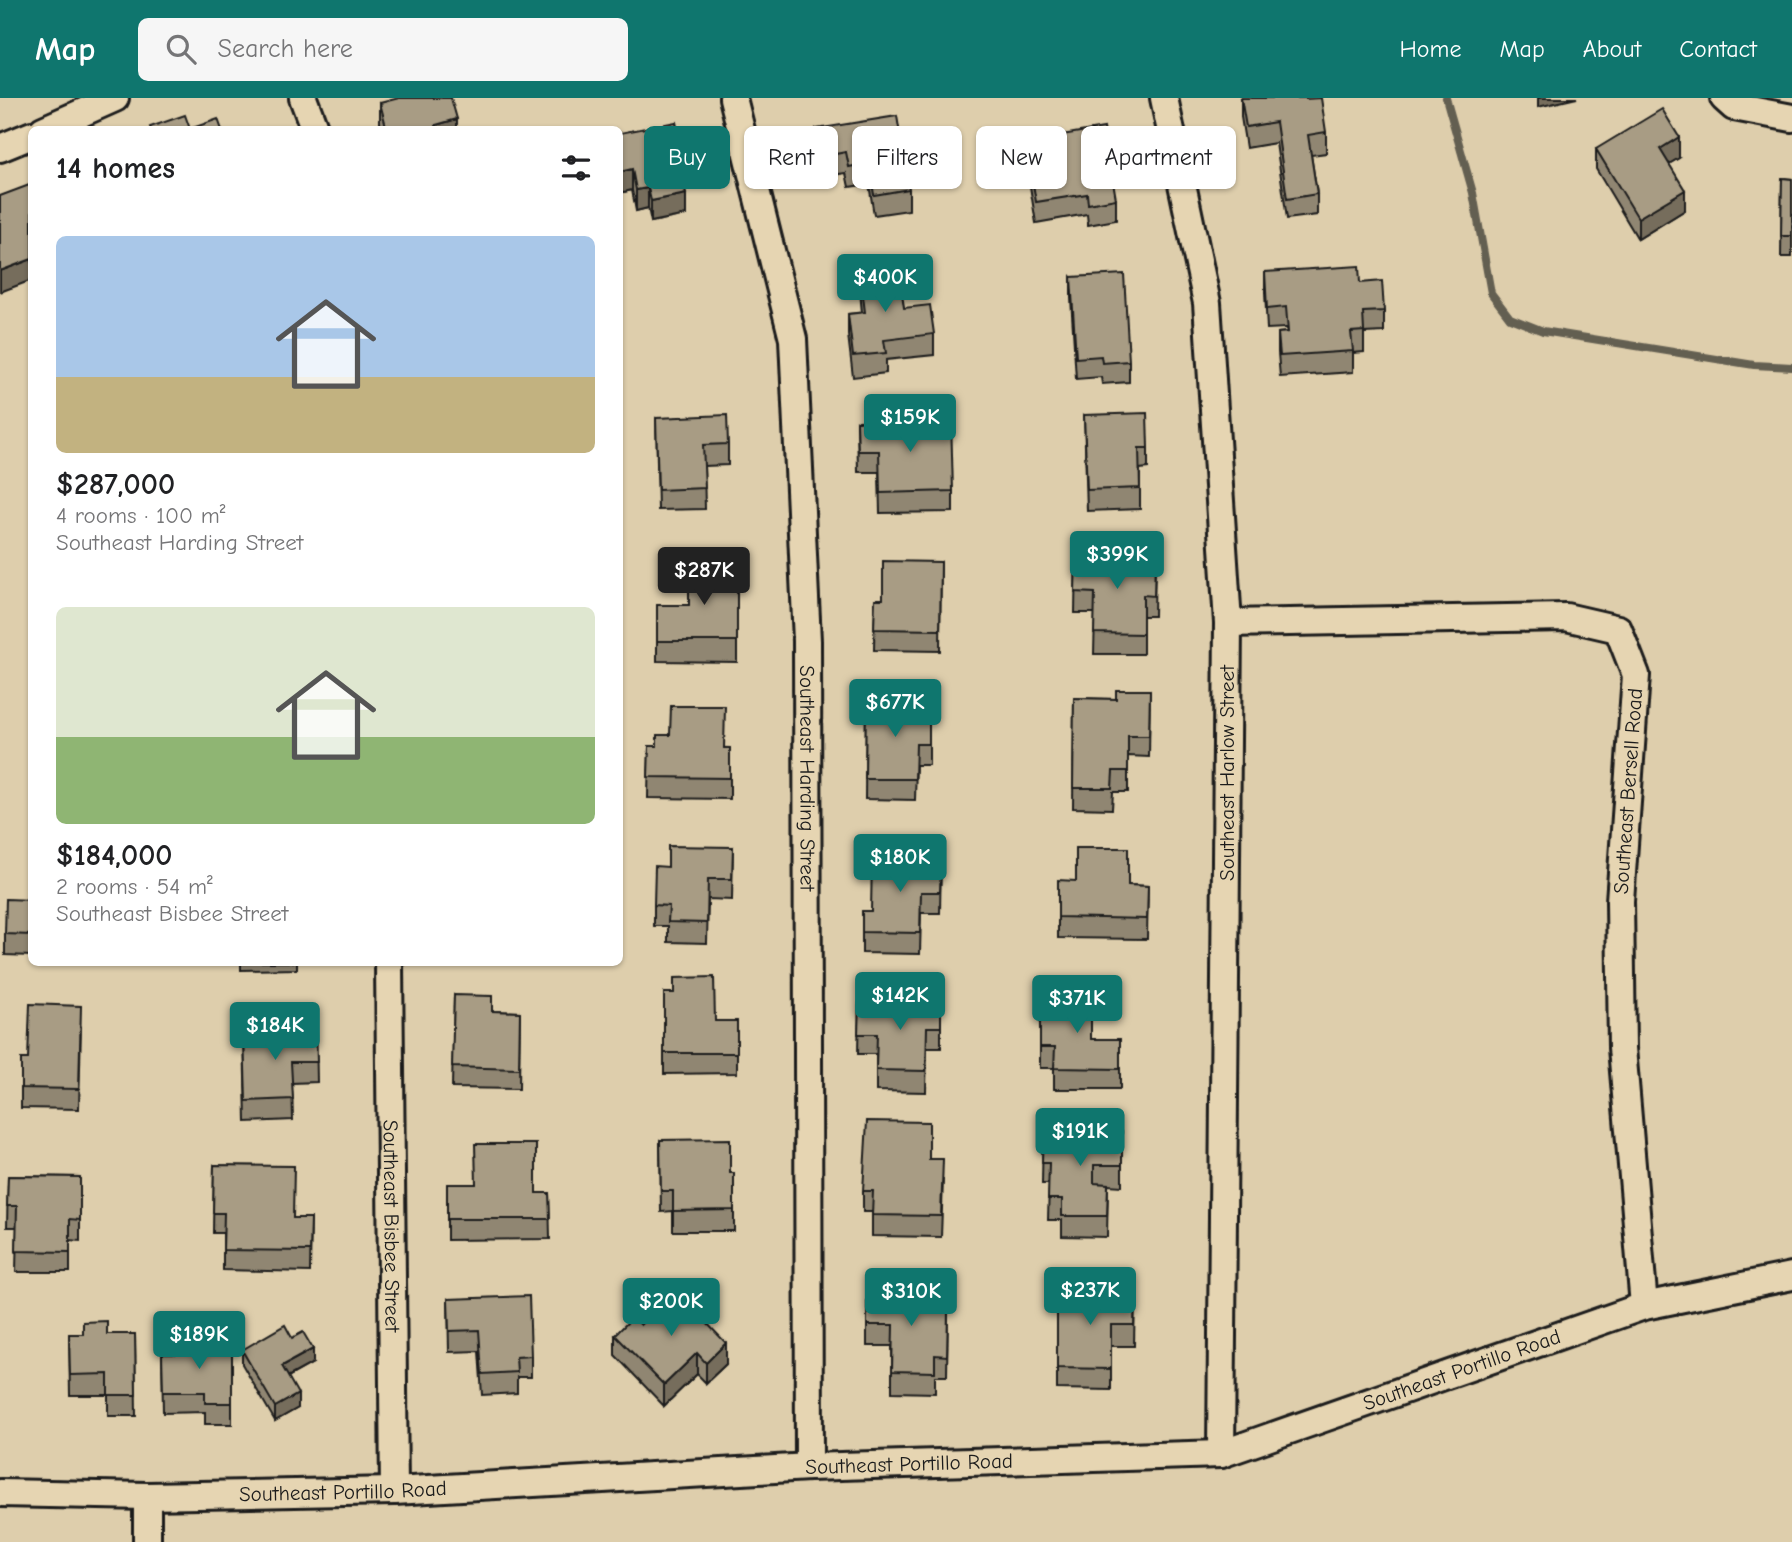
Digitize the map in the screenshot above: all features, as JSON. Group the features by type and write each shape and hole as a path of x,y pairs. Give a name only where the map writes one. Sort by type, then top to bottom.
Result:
{"street":[{"path":"52,126 115,98"},
{"path":"303,98 314,126"},
{"name":"Southeast Harding Street","path":"733,98 793,340 807,641 809,1468"},
{"name":"Southeast Harlow Street","path":"1164,98 1207,303 1228,623 1221,1454"},
{"path":"1724,98 1734,107 1792,118"},
{"path":"0,148 28,137"},
{"name":"Southeast Bersell Road","path":"1228,623 1566,617 1618,629 1636,675 1620,901 1622,1048 1644,1306"},
{"name":"Southeast Bisbee Street","path":"389,966 394,1491"},
{"name":"Southeast Portillo Road","path":"0,1493 147,1496 394,1491 809,1468 1221,1454 1644,1306 1792,1276"},
{"path":"147,1496 147,1542"}],"building":[{"path":"399,98 451,98 457,119 436,126 386,126 380,103"},
{"path":"1241,98 1321,98 1326,132 1308,135 1317,194 1287,199 1276,122 1246,127"},
{"path":"1662,109 1679,137 1660,149 1685,190 1638,218 1596,149"},
{"path":"185,115 189,126 153,126"},
{"path":"897,116 899,126 852,126 852,166 849,167 846,152 838,154 838,126 835,126"},
{"path":"218,119 221,126 198,126"},
{"path":"676,122 677,126 656,126"},
{"path":"644,128 644,189 636,190 632,169 623,171 623,132"},
{"path":"1081,132 1081,189 1114,189 1116,199 1088,204 1087,194 1036,202 1034,189 1067,189 1067,134"},
{"path":"1782,178 1792,179 1792,236 1781,236"},
{"path":"28,186 28,260 0,271 0,196"},
{"path":"648,189 685,189 686,194 651,201"},
{"path":"873,189 909,189 874,195"},
{"path":"895,266 897,279 900,278 904,308 930,305 934,334 884,340 886,353 853,356 848,314 865,312 860,271"},
{"path":"1359,266 1360,283 1382,281 1384,311 1363,312 1364,331 1351,332 1353,351 1280,356 1278,333 1288,332 1286,307 1267,309 1265,272"},
{"path":"1124,274 1129,361 1102,363 1101,356 1076,358 1071,277"},
{"path":"1147,413 1148,448 1139,448 1140,488 1087,490 1084,415"},
{"path":"727,415 728,444 703,445 705,488 658,490 656,418"},
{"path":"951,419 953,491 880,493 879,451 858,451 857,421"},
{"path":"1076,558 1155,559 1154,596 1143,595 1143,634 1094,633 1095,593 1075,592"},
{"path":"702,560 737,560 737,641 657,641 657,605 689,605 689,579 701,579"},
{"path":"883,561 941,562 940,630 874,629 875,599 883,599"},
{"path":"1116,690 1150,690 1149,736 1128,736 1128,771 1113,771 1112,788 1073,788 1074,698 1116,699"},
{"path":"866,703 929,703 929,744 916,744 915,779 865,779"},
{"path":"671,706 725,706 724,748 730,748 730,778 648,777 649,746 657,746 657,735 670,735"},
{"path":"668,846 733,847 732,879 708,879 707,923 668,922 669,906 654,905 655,866 668,867"},
{"path":"1076,848 1128,848 1128,885 1148,886 1147,919 1058,917 1058,880 1076,881"},
{"path":"872,858 941,859 940,892 921,892 920,933 862,932 862,911 871,911"},
{"path":"6,899 28,900 28,935 5,934"},
{"path":"714,977 715,1021 737,1021 737,1053 664,1053 664,993 674,993 674,978"},
{"path":"1055,993 1091,993 1091,1039 1120,1039 1120,1069 1054,1068 1055,1047 1040,1047 1040,1012 1055,1012"},
{"path":"454,995 492,996 492,1011 520,1012 519,1069 452,1067"},
{"path":"859,1002 941,1002 941,1027 927,1027 926,1071 876,1070 877,1034 858,1034"},
{"path":"30,1004 81,1006 79,1089 21,1088 21,1059 28,1059"},
{"path":"316,1030 317,1062 291,1062 293,1099 246,1101 244,1032"},
{"path":"867,1121 929,1122 929,1159 943,1159 941,1216 872,1215 873,1191 863,1191"},
{"path":"1043,1130 1122,1131 1122,1165 1094,1165 1094,1183 1108,1184 1107,1216 1062,1216 1062,1199 1048,1199 1049,1163 1042,1163"},
{"path":"730,1139 734,1210 673,1211 673,1191 661,1191 660,1140"},
{"path":"475,1144 536,1144 536,1193 549,1193 550,1219 447,1219 447,1184 476,1184"},
{"path":"214,1165 294,1166 293,1218 311,1218 310,1251 223,1250 224,1213 213,1213"},
{"path":"8,1176 80,1177 80,1220 70,1219 70,1252 16,1251 17,1206 7,1206"},
{"path":"676,1291 726,1343 706,1363 697,1353 664,1385 615,1335 633,1317 641,1325"},
{"path":"867,1292 935,1294 935,1310 948,1311 947,1356 935,1355 935,1372 892,1371 893,1325 867,1325"},
{"path":"1057,1292 1135,1293 1134,1325 1111,1325 1111,1369 1057,1368"},
{"path":"529,1296 531,1356 516,1357 517,1372 482,1374 479,1330 449,1331 448,1299"},
{"path":"107,1321 107,1334 135,1334 136,1395 108,1395 108,1374 70,1375 69,1334 83,1334 83,1322"},
{"path":"285,1325 292,1338 303,1332 313,1349 282,1366 298,1394 275,1407 242,1350"},
{"path":"217,1341 217,1354 232,1354 232,1403 205,1403 205,1392 163,1392 162,1354 178,1354 178,1342"}],"waterway":[{"path":"1446,98 1473,193 1491,293 1510,318 1543,331 1754,365 1792,367"}]}
